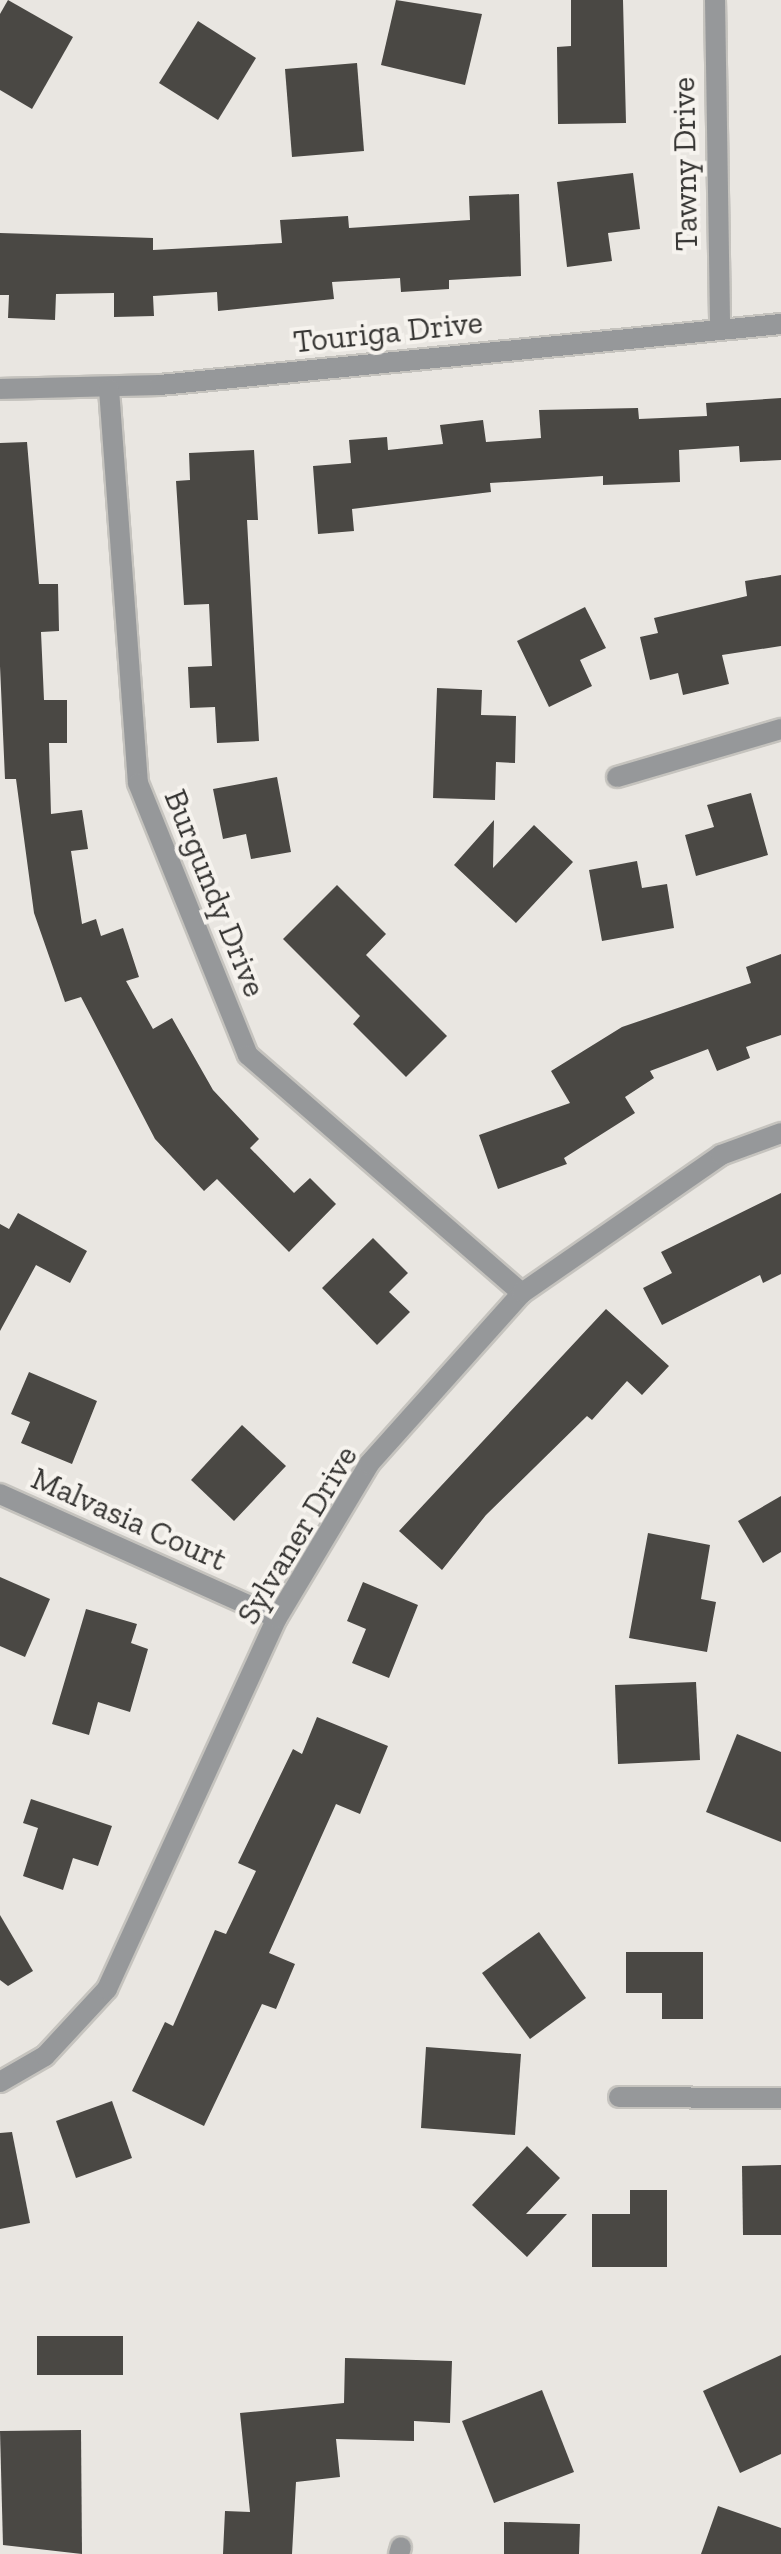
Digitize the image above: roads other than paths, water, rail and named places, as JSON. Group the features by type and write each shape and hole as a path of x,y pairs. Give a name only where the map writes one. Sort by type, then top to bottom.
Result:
{"street":[{"name":"Tawny Drive","path":"715,0 720,327"},
{"name":"Touriga Drive","path":"0,389 109,389 720,327 781,324"},
{"name":"Burgundy Drive","path":"109,389 138,783 248,1055 522,1293"},
{"path":"617,777 781,729"},
{"name":"Sylvaner Drive","path":"0,2082 45,2056 107,1989 277,1618 369,1464 522,1293 721,1155 781,1133"},
{"name":"Malvasia Court","path":"0,1494 277,1618"},
{"path":"619,2097 781,2098"}]}
